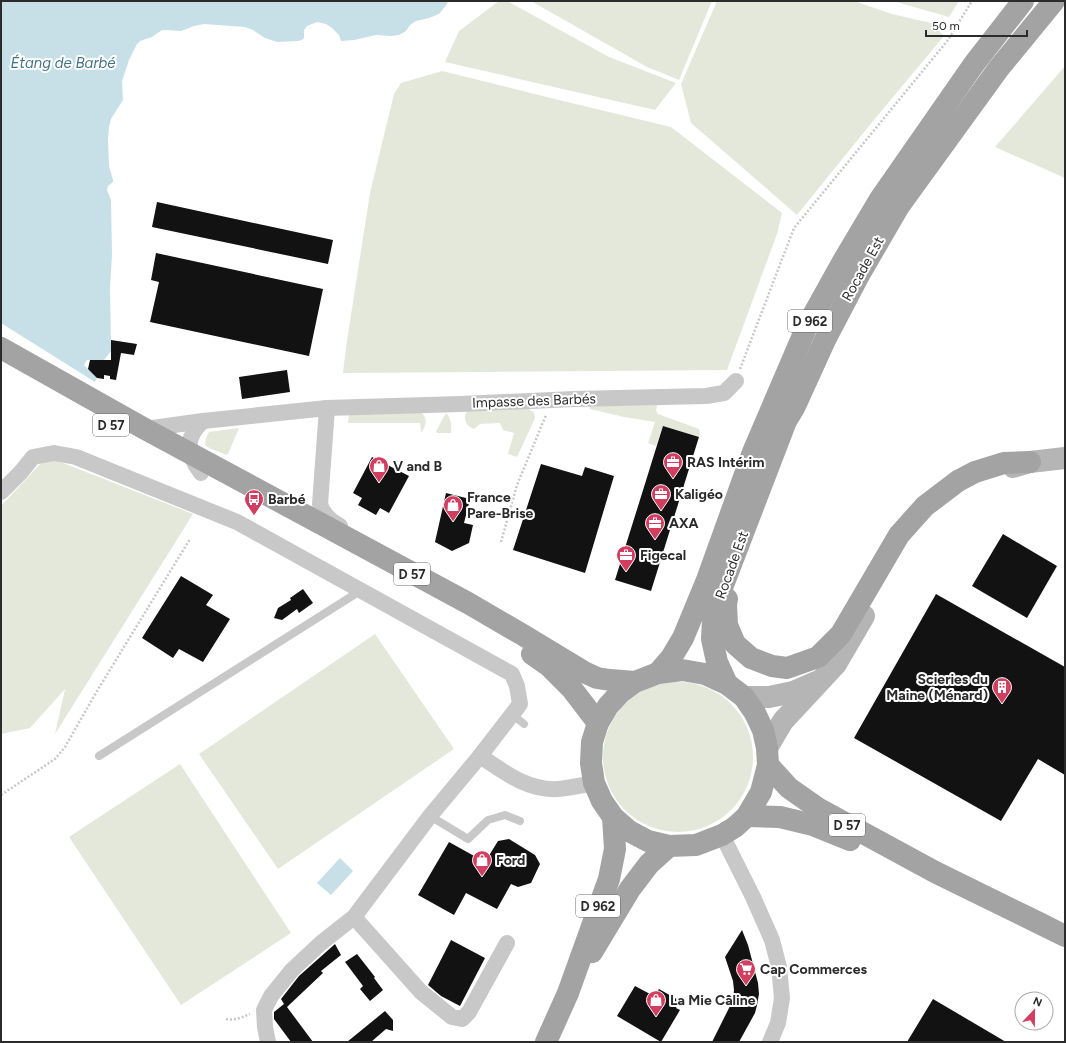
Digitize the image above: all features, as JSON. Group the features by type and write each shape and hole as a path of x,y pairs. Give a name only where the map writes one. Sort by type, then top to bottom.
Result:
{"main road":[{"name":"Rocade Est","path":"658,673 671,658 683,638 707,580 753,452 807,326 880,199 974,64 1023,1"},
{"name":"Rocade Est","path":"767,757 763,730 755,712 735,691 717,662 712,639 713,620 723,585 786,421 795,406 825,340 859,275 899,206 999,68 1054,1"},
{"name":"D 57","path":"1,348 145,429 468,603 584,672 597,678 635,682"},
{"name":"D 57","path":"1,364 201,474 372,564 517,644 549,666 572,689 598,723"},
{"path":"795,406 792,423 732,578 726,604 727,624 735,644 751,658 772,666 787,668 818,657 841,634 899,535 925,506 958,481 975,472 1004,463 1065,458"},
{"path":"821,680 793,692 769,697 735,691 705,674 682,670 658,673 635,682 620,692 608,706 598,723 592,742 591,763 594,783 602,801 613,817 629,831 648,840 668,846 696,845 722,835 735,827 747,816 761,792 767,757 783,721 836,664 903,548 922,523 944,502 991,472 1030,462"},
{"name":"D 57","path":"767,757 789,788 819,809 934,872 1065,936"},
{"name":"D 57","path":"747,816 780,817 813,825 934,872"},
{"name":"D 962","path":"546,1042 568,993 609,879 616,850 613,817"},
{"name":"D 962","path":"568,993 630,889 649,864 668,846"}],"street":[{"name":"Impasse des Barbés","path":"145,429 203,421 326,408 706,396 724,393 736,381"},
{"path":"326,408 321,508 329,520 440,589"},
{"path":"201,474 194,463 190,447 191,436 203,421"},
{"path":"1,492 21,472 33,457 54,453 76,457 237,522 512,674 517,686 520,704 518,719 480,756 430,816 354,917 321,943 292,970 271,996 264,1010 268,1042"},
{"path":"480,756 523,784 542,788 558,789 594,783"},
{"path":"722,835 753,897 772,940 779,967 782,998 778,1023 770,1042"},
{"path":"354,917 421,992 452,1017 462,1019 469,1012 507,943"},
{"path":"1039,923 1065,940"}],"lane":[{"path":"99,756 360,591"},
{"path":"430,816 468,839 488,820 505,815 520,821"}],"path":[{"path":"736,381 794,228 948,40 972,1"},
{"path":"501,542 517,484 548,411 547,401"},
{"path":"1,795 55,759 66,747 97,691 190,539"},
{"path":"226,1019 239,1019 255,1011 264,1010"}],"shaded area":[{"path":"499,1 507,1 609,57 676,83 655,110 445,62 459,31"},
{"path":"531,1 712,1 679,80 647,67"},
{"path":"717,1 854,1 892,14 931,23 944,36 797,215 691,123 681,84"},
{"path":"893,1 959,1 949,17"},
{"path":"1065,66 1065,178 995,147"},
{"path":"442,71 671,127 782,213 777,234 727,370 343,373 370,193 394,94 401,83"},
{"path":"657,405 656,411 658,414 699,429 699,437 663,426 656,446 648,443 655,422 624,417 590,409 589,407 590,406"},
{"path":"529,409 534,413 535,418 517,457 508,454 514,433 503,430 500,423 480,424 474,429 468,426 465,421 465,416 468,410"},
{"path":"420,411 426,422 421,433 420,423 348,423 349,414"},
{"path":"446,413 451,422 451,433 437,433 436,431"},
{"path":"239,428 227,455 205,445 209,432"},
{"path":"53,459 193,514 55,734 65,689 30,728 1,734 1,506 43,461"},
{"path":"375,634 454,749 278,869 199,754"},
{"path":"671,682 685,682 707,688 720,695 731,704 740,715 750,735 753,757 750,779 740,799 731,810 720,819 700,829 685,832 671,832 656,829 643,823 631,815 620,804 606,779 603,764 603,750 606,735 612,722 620,710 631,699 656,685"},
{"path":"180,764 291,933 181,1005 69,837"}],"water":[{"name":"Étang de Barbé","path":"1,1 448,1 439,14 416,21 410,25 406,31 399,35 376,35 354,40 341,41 339,35 332,28 326,24 317,22 307,26 304,30 304,38 302,40 277,42 265,38 253,30 245,27 204,24 181,31 162,30 152,37 140,41 137,44 129,60 122,81 123,100 111,119 109,127 109,166 113,180 113,182 108,186 107,190 111,200 111,351 104,360 87,360 84,365 97,378 95,382 1,323"},
{"path":"340,858 353,871 331,895 317,883"}],"building":[{"path":"157,202 333,240 328,264 152,227"},
{"path":"156,253 323,289 309,356 150,322 159,282 151,280"},
{"path":"111,340 137,344 134,355 121,353 116,380 110,379 110,376 104,375 104,379 97,378 88,369 90,360 111,360"},
{"path":"287,370 290,392 242,399 239,377"},
{"path":"663,426 699,437 651,591 615,580"},
{"path":"372,457 409,476 389,513 380,508 376,515 358,505 362,498 353,493"},
{"path":"541,464 582,476 585,467 614,476 585,573 513,550"},
{"path":"446,493 470,499 464,523 473,525 469,543 452,551 435,542"},
{"path":"1003,534 1057,566 1027,618 972,586"},
{"path":"181,576 213,595 206,605 230,619 203,662 179,649 173,658 142,638"},
{"path":"303,589 313,603 299,613 297,609 282,620 274,618 278,608 291,600 290,598"},
{"path":"936,594 1065,667 1065,775 1038,759 1001,821 854,738"},
{"path":"509,839 535,855 540,864 531,883 518,887 511,884 497,909 466,893 454,915 418,895 449,842 485,862 498,841"},
{"name":"Cap Commerces","path":"742,930 748,945 758,983 759,994 755,1013 739,1042 712,1042 733,1000 733,981 725,957"},
{"path":"451,940 485,958 460,1006 441,996 428,985"},
{"path":"335,944 341,955 321,971 323,973 287,1007 313,1042 291,1042 274,1019 274,1012 284,1004 281,999 299,976"},
{"path":"357,954 383,990 370,1001 360,989 363,986 345,962"},
{"name":"La Mie Câline","path":"635,986 655,995 659,989 680,1001 676,1008 680,1010 661,1042 617,1016"},
{"path":"933,999 1006,1042 907,1042"},
{"path":"385,1011 393,1020 393,1031 386,1029 371,1042 347,1042"}],"place":[{"name":"RAS Intérim","path":"673,479"},
{"name":"V and B","path":"379,483"},
{"name":"Kaligéo","path":"661,511"},
{"name":"Barbé","path":"254,516"},
{"name":"France Pare-Brise","path":"453,522"},
{"name":"AXA","path":"655,540"},
{"name":"Figecal","path":"626,572"},
{"name":"Scieries du Maine (Ménard)","path":"1002,704"},
{"name":"Ford","path":"482,877"},
{"name":"Cap Commerces","path":"746,986"},
{"name":"La Mie Câline","path":"656,1017"}]}
